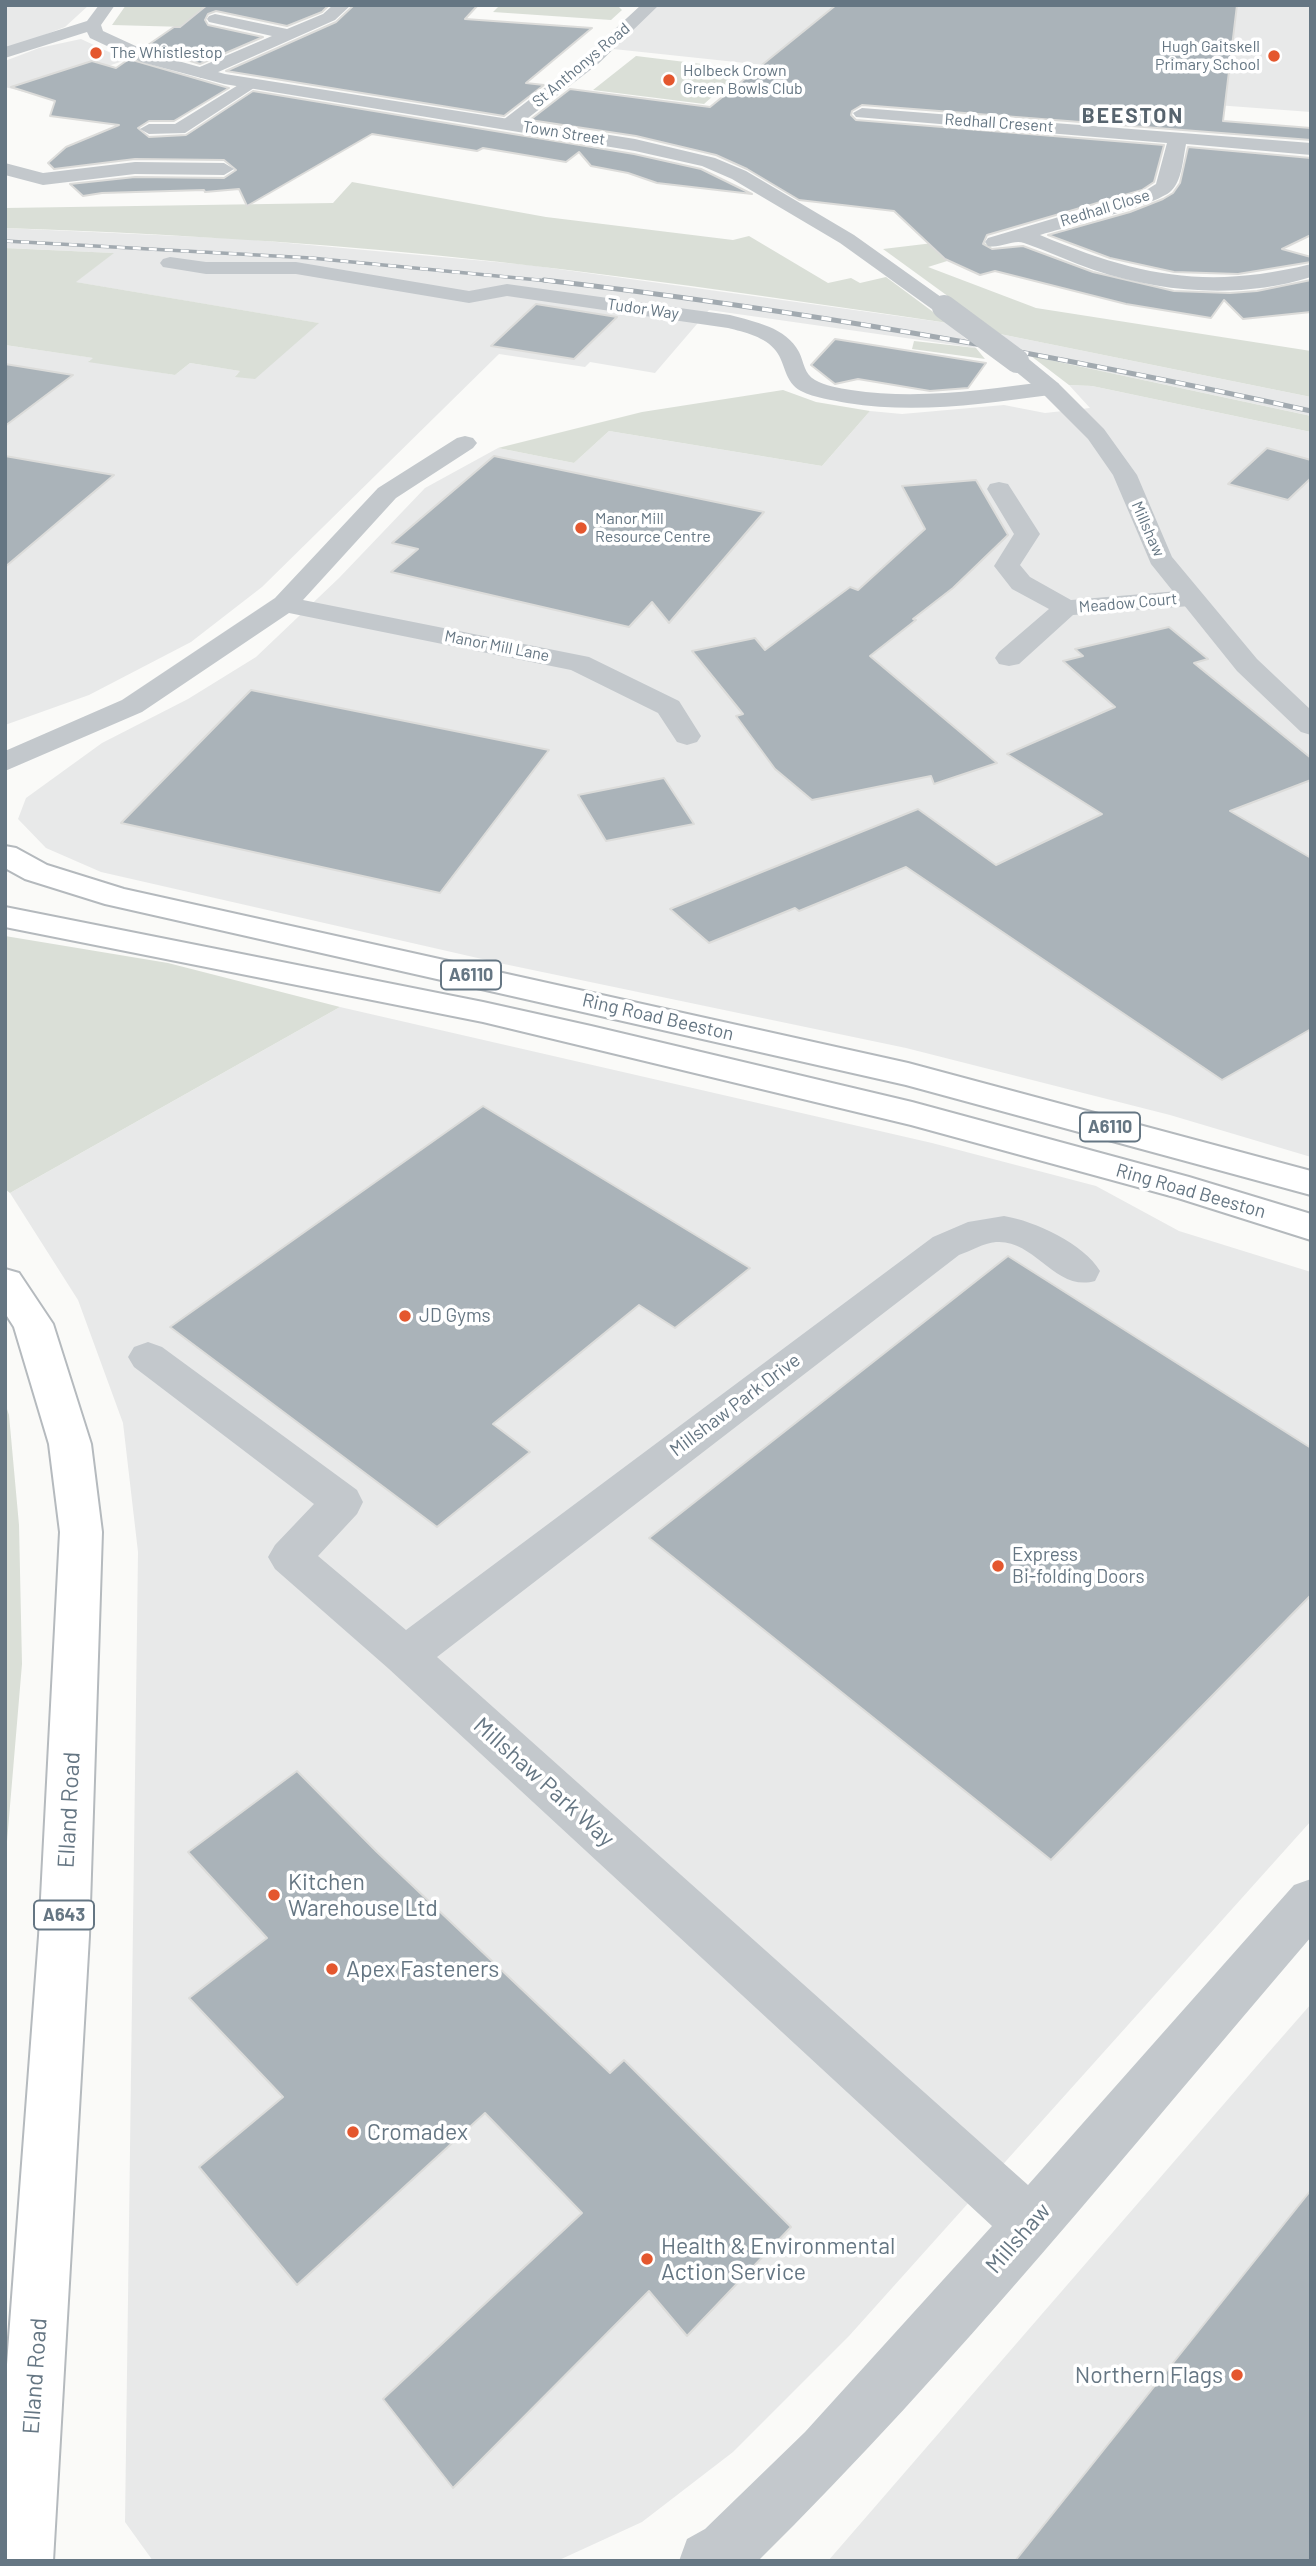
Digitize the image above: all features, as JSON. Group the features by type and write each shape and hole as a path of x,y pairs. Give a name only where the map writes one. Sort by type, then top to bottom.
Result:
{"main road":[{"name":"Ring Road Beeston","path":"5,855 36,872 116,897 908,1074 1311,1183"},
{"name":"Ring Road Beeston","path":"5,918 483,1012 912,1114 1189,1189 1311,1227"},
{"name":"Elland Road","path":"5,1283 33,1324 66,1431 81,1532 64,1936 23,2561"}],"street":[{"path":"5,53 93,24 107,5"},
{"path":"201,73 329,17 342,5"},
{"name":"St Anthonys Road","path":"509,124 592,60 651,5"},
{"path":"215,19 286,34"},
{"name":"Town Street","path":"93,24 96,34 106,40 147,58 201,73 248,83 635,145 708,162 739,175 847,239 1017,361"},
{"path":"149,130 179,129 248,83"},
{"name":"Redhall Cresent","path":"850,132 865,107 1311,149"},
{"name":"Redhall Close","path":"995,242 1150,196 1164,187 1170,174 1178,137"},
{"path":"5,169 43,178 53,184 135,168 224,169"},
{"path":"1021,234 1108,270 1171,283 1237,284 1271,281 1311,270"},
{"name":"Tudor Way","path":"170,263 206,268 296,268 468,297 507,290 730,322 762,331 783,344 795,374 808,385 864,400 896,404 966,399 1050,388"},
{"path":"184,283 206,268"},
{"name":"Millshaw","path":"1017,361 1050,388 1096,434 1125,475 1160,559 1247,665 1311,726"},
{"path":"5,762 132,706 284,604 387,493 465,443"},
{"name":"Meadow Court","path":"999,489 1027,534 1007,566 1021,583 1066,608 1190,598"},
{"name":"Manor Mill Lane","path":"284,604 579,663 669,707 687,736"},
{"name":"Meadow Court","path":"1009,659 1066,608"},
{"name":"Millshaw Park Drive","path":"405,1656 946,1246 977,1233 1004,1228 1029,1237 1081,1271"},
{"name":"Millshaw Park Way","path":"148,1357 342,1502 290,1557 405,1656 1030,2224"},
{"name":"Millshaw","path":"709,2561 726,2550 827,2453 1310,1902"}],"shaded area":[{"path":"5,5 89,5 65,27 5,50"},
{"path":"126,5 205,5 186,27 112,25"},
{"path":"500,5 619,7 622,10 611,20 493,12"},
{"path":"651,5 1311,5 1311,112 971,87 604,48"},
{"path":"81,39 126,60 28,93 5,87 5,61 39,48"},
{"name":"Holbeck Crown Green Bowls Club","path":"636,56 743,69 704,104 593,90"},
{"path":"352,182 546,217 733,240 749,236 828,283 851,278 860,283 886,277 948,323 626,277 433,255 219,238 5,228 5,208 333,203"},
{"path":"5,228 244,239 529,265 948,323 976,348 709,310 655,373 590,362 585,367 499,354 262,587 191,642 89,695 5,725 5,345 94,358 89,361 175,375 190,363 241,371 235,376 318,323 75,282 113,253 5,248"},
{"path":"975,238 992,247 928,267 1036,308 1311,351 1311,397 1000,334 883,249"},
{"path":"5,248 114,253 76,282 319,323 255,379 235,377 240,371 190,363 175,375 88,362 93,358 5,345"},
{"path":"1000,334 1311,397 1311,416 1031,356"},
{"path":"914,341 976,348 985,359 912,349"},
{"path":"1031,356 1311,416 1311,432 1092,386 1069,385"},
{"path":"1069,385 1092,386 1311,432 1311,1157 1170,1115 906,1048 504,964 101,872 46,848 18,819 26,798 102,743 188,699 256,657 339,578 425,488 498,448 574,463 609,431 822,466 870,411 902,414 1004,405 1045,413 1090,408"},
{"path":"783,390 816,402 870,411 822,466 609,431 574,463 498,448 642,412"},
{"path":"5,936 168,963 340,1007 10,1193 5,1189"},
{"path":"340,1007 932,1143 1096,1186 1179,1231 1311,1272 1311,1821 849,2336 733,2452 642,2522 557,2561 153,2561 125,2522 138,1552 123,1423 78,1300 10,1193"},
{"path":"5,1403 9,1415 19,1525 22,1664 5,1865"},
{"path":"1311,2004 1311,2561 828,2561 1262,2060"}],"building":[{"path":"207,5 329,5 322,12 287,26 216,11 208,14 205,20 208,25 263,37 200,64 145,47 174,27 180,27"},
{"path":"354,5 478,5 465,19 592,28 526,83 544,85 504,116 226,71 336,22"},
{"path":"836,5 1237,5 1223,121 1311,128 1311,140 862,105 852,111 851,115 856,120 1164,145 1154,182 1142,190 987,235 983,244 992,249 1023,246 1093,272 1174,291 1257,291 1311,280 1311,312 1243,319 1224,300 1211,318 1126,304 995,271 980,275 945,259 894,211 799,200 747,169 716,155 636,136 530,120 570,89 710,107"},
{"path":"129,59 229,88 174,121 149,121 138,128 149,137 186,135 253,91 634,154 701,169 752,194 657,183 628,173 591,166 579,152 566,162 372,134 247,206 239,189 102,193 83,196 70,184 135,177 224,178 236,170 224,160 135,159 54,169 48,163 66,147 119,125 50,116 55,101 11,87 92,61 116,68"},
{"path":"1188,147 1311,158 1311,235 1282,249 1311,257 1311,262 1238,274 1174,272 1110,258 1048,235 1130,212 1173,193 1180,183"},
{"path":"536,304 617,317 574,359 491,346"},
{"path":"835,339 986,363 968,388 930,391 858,379 835,384 811,365"},
{"path":"5,364 73,375 5,426"},
{"path":"1267,448 1311,460 1311,478 1288,500 1228,484"},
{"path":"5,456 114,475 5,567"},
{"name":"Manor Mill Resource Centre","path":"494,456 764,512 669,623 652,602 629,627 391,572 418,549 392,543"},
{"path":"976,480 1008,535 953,588 870,656 997,763 934,784 931,776 812,800 775,769 736,716 743,714 692,651 755,638 765,650 850,587 858,590 925,529 902,486"},
{"path":"1169,627 1208,659 1194,663 1311,758 1311,780 1230,811 1311,858 1311,1029 1222,1080 906,867 799,911 795,908 709,943 670,909 918,809 996,865 1102,814 1007,754 1115,707 1063,661 1083,656 1075,649"},
{"path":"251,690 549,750 440,893 121,823"},
{"path":"664,778 694,824 606,841 578,795"},
{"name":"JD Gyms","path":"483,1106 750,1268 675,1328 639,1305 493,1424 530,1452 437,1527 170,1327"},
{"name":"Express Bi-folding Doors","path":"1008,1256 1311,1448 1311,1595 1051,1860 649,1538"},
{"path":"297,1771 377,1852 610,2073 624,2060 791,2227 687,2336 649,2291 453,2488 383,2399 582,2213 485,2113 297,2285 199,2167 283,2097 189,1998 267,1938 188,1852"},
{"name":"Northern Flags","path":"1311,2190 1311,2561 1015,2561"}],"railway":[{"path":"5,241 311,258 559,282"},
{"path":"544,280 737,305 929,336 1120,371 1311,411"}],"place":[{"name":"The Whistlestop","path":"96,53"},
{"name":"Hugh Gaitskell Primary School","path":"1274,56"},
{"name":"Holbeck Crown Green Bowls Club","path":"669,80"},
{"name":"Manor Mill Resource Centre","path":"581,528"},
{"name":"JD Gyms","path":"405,1316"},
{"name":"Express Bi-folding Doors","path":"998,1566"},
{"name":"Kitchen Warehouse Ltd","path":"274,1895"},
{"name":"Apex Fasteners","path":"332,1969"},
{"name":"Cromadex","path":"353,2132"},
{"name":"Health & Environmental Action Service","path":"647,2259"},
{"name":"Northern Flags","path":"1237,2375"}],"district":[{"name":"BEESTON","path":"1133,116"}]}
